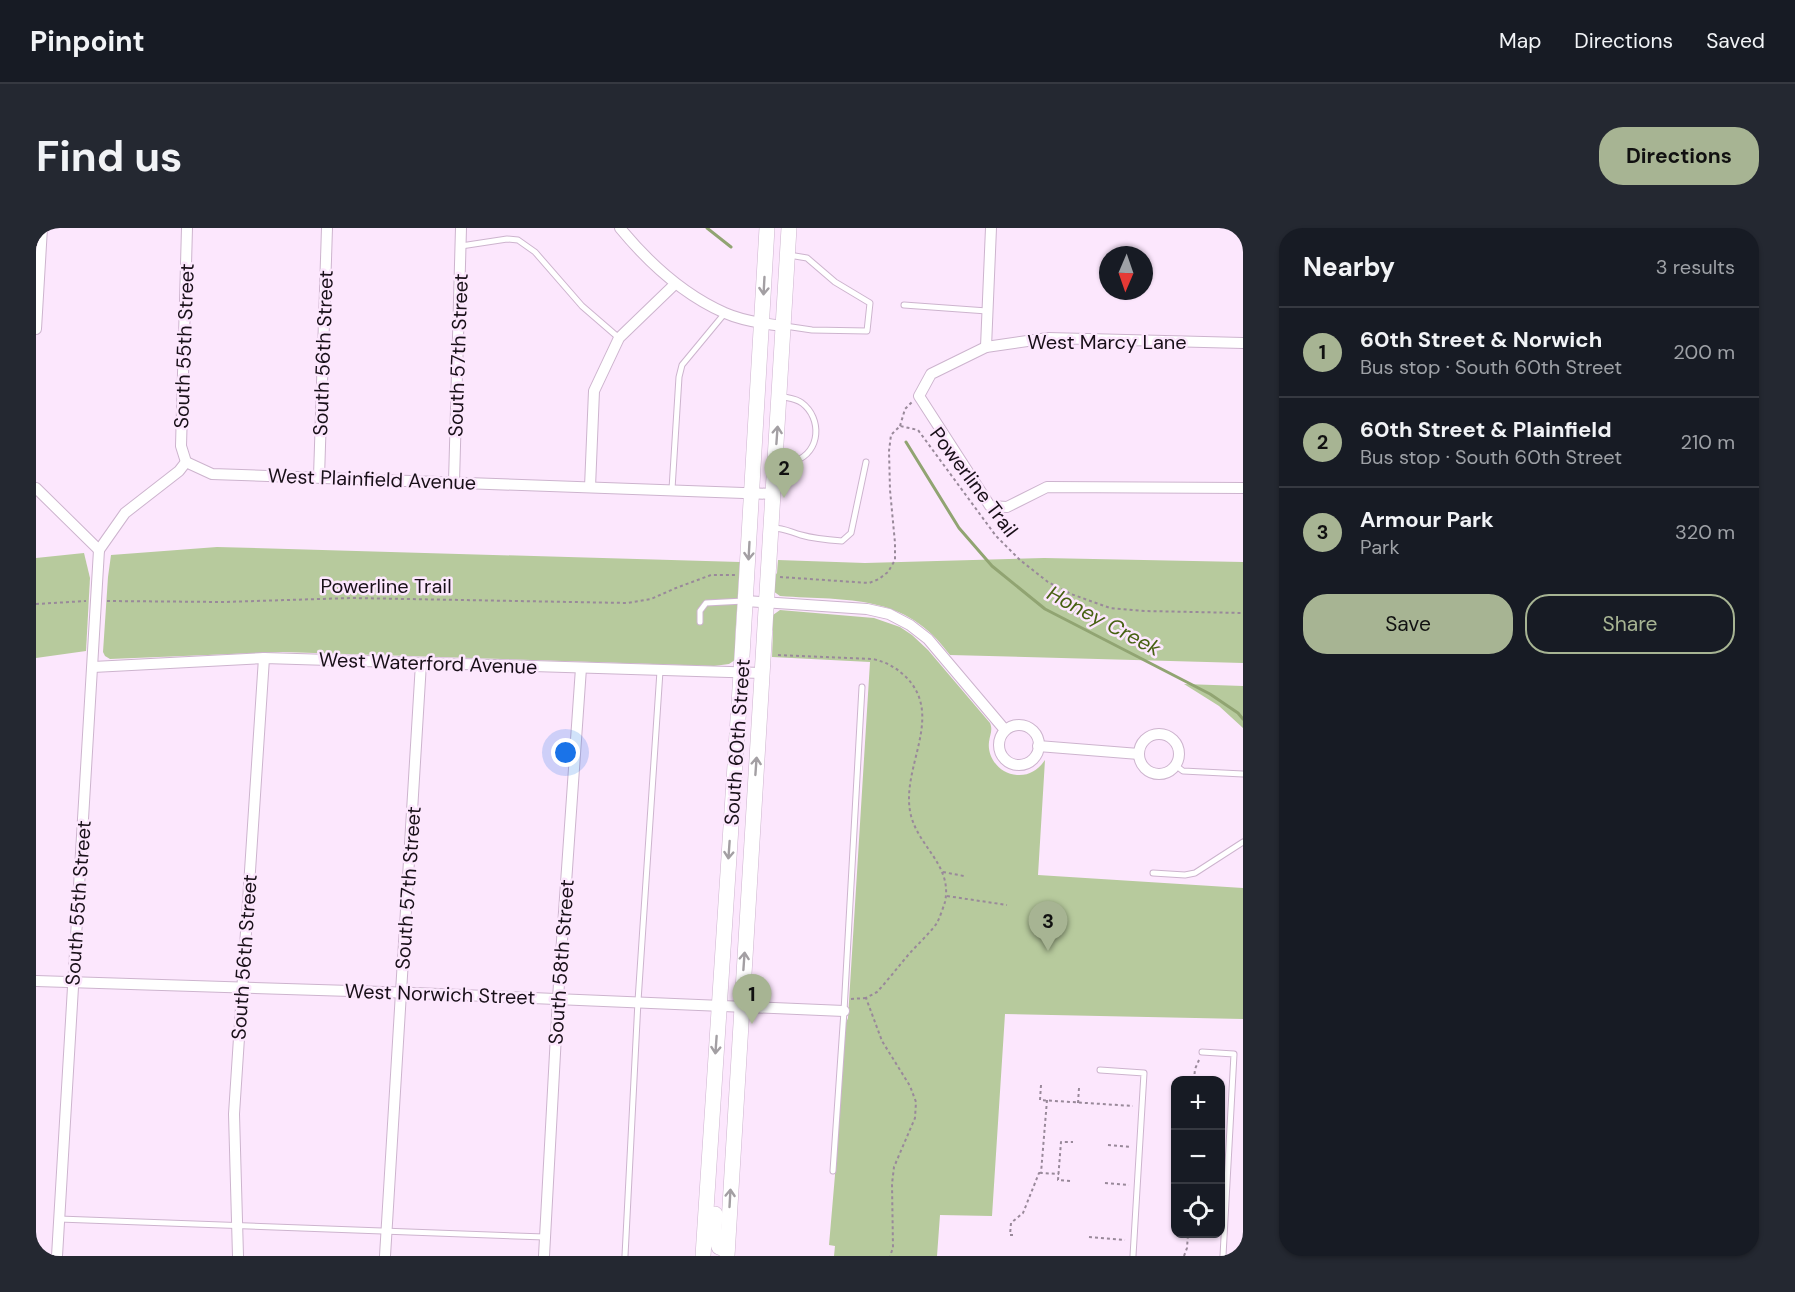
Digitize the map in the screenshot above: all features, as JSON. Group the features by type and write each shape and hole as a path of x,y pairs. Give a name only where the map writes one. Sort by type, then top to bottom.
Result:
{"main road":[{"name":"South 60th Street","path":"703,1256 746,601 767,228"},
{"name":"South 60th Street","path":"727,1253 789,228"},
{"path":"709,1158 715,1203 714,1230 719,1247 727,1253"}],"street":[{"path":"36,329 42,228"},
{"name":"South 55th Street","path":"186,462 181,446 187,228"},
{"name":"South 56th Street","path":"319,477 327,228"},
{"name":"South 57th Street","path":"454,482 461,228"},
{"path":"620,228 635,246 675,284 725,313 762,324 784,326"},
{"path":"986,347 991,228"},
{"path":"590,487 594,391 619,338 675,284"},
{"name":"West Marcy Lane","path":"919,396 932,374 986,347 1048,338 1243,343"},
{"path":"919,396 990,506 1007,507 1047,487 1243,488"},
{"path":"36,488 99,550 125,513 179,471 186,462"},
{"name":"West Plainfield Avenue","path":"186,462 212,474 773,494"},
{"name":"South 55th Street","path":"57,1256 99,550"},
{"path":"746,601 867,609 889,614 910,625 928,639 1005,730"},
{"name":"South 56th Street","path":"238,1256 234,1114 264,658"},
{"name":"West Waterford Avenue","path":"93,667 264,658 762,673"},
{"name":"South 57th Street","path":"385,1256 422,663"},
{"name":"South 58th Street","path":"544,1256 580,668"},
{"path":"1012,726 1026,726 1032,730 1038,746 1035,756 1029,762 1021,765 1010,763 1003,758 999,749 1001,736 1005,730 1012,726"},
{"path":"1151,735 1166,735 1176,745 1179,752 1175,765 1169,771 1161,774 1143,767 1139,754 1141,745 1151,735"},
{"path":"1038,746 1139,754"},
{"name":"West Norwich Street","path":"36,981 401,992 741,1006 844,1005"}],"lane":[{"path":"461,246 507,239 518,240 535,252 577,300 619,338"},
{"path":"784,326 812,330 867,331 870,303 835,282 807,258 787,255"},
{"path":"904,305 987,311"},
{"path":"672,489 679,377 682,364 725,313"},
{"path":"775,463 795,461 804,456 811,448 816,429 810,410 797,400 779,396"},
{"path":"771,528 784,528 795,534 815,539 842,542 850,532 866,462"},
{"path":"700,622 700,611 706,603 746,601"},
{"path":"625,1256 638,1001 660,671"},
{"path":"833,1171 862,687"},
{"path":"1175,765 1183,771 1243,774"},
{"path":"1153,873 1185,875 1195,873 1243,842"},
{"path":"1202,1052 1234,1054 1223,1256"},
{"path":"1100,1070 1144,1073 1133,1256"},
{"path":"59,1219 545,1237"}],"path":[{"path":"900,426 905,409 919,396"},
{"name":"Powerline Trail","path":"775,577 869,583 888,573 895,560 889,451 891,435 900,426 918,430 996,536 1020,560 1048,582 1071,594 1110,608 1243,613"},
{"name":"Powerline Trail","path":"36,604 81,600 223,602 352,598 627,603 651,599 711,575 732,575"},
{"path":"778,655 873,658 886,662 912,683 923,710 909,790 909,811 915,831 943,872 946,896 937,922 877,992 844,1005"},
{"path":"943,872 964,876"},
{"path":"946,896 1006,905"},
{"path":"866,998 882,1041 910,1086 916,1102 915,1118 894,1167 893,1248 890,1256"},
{"path":"1194,1076 1202,1052"},
{"path":"1041,1086 1040,1100 1142,1107"},
{"path":"1078,1103 1079,1088"},
{"path":"1013,1235 1010,1235 1011,1223 1023,1213 1039,1173 1041,1173 1047,1100"},
{"path":"1070,1181 1059,1180 1061,1142 1073,1142"},
{"path":"1108,1145 1139,1148"},
{"path":"1041,1173 1059,1174"},
{"path":"1105,1183 1137,1185"},
{"path":"1089,1237 1134,1241"},
{"path":"1184,1256 1188,1238"}],"green space":[{"path":"217,547 740,562 735,640 738,643 735,660 729,664 714,666 283,652 110,659 105,656 103,652 111,555"},
{"path":"84,553 90,578 86,651 36,658 36,558"},
{"path":"1044,558 1243,562 1243,663 950,655 933,635 914,620 895,610 852,601 780,596 773,591 773,578 777,573 778,560 865,563"},
{"path":"780,610 874,618 900,627 928,650 990,723 990,754 1000,768 1011,774 1025,774 1036,769 1045,760 1038,875 1243,888 1243,1019 1005,1014 992,1216 940,1215 937,1256 834,1256 835,1246 829,1245 845,1025 848,1018 870,662 772,657 773,615"},
{"path":"1184,684 1243,686 1243,728 1219,706"}],"waterway":[{"name":"Honey Creek","path":"707,228 731,247"},
{"name":"Honey Creek","path":"906,442 959,528 992,566 1045,609 1210,694 1243,719"}],"place":[{"name":"60th Street & Plainfield","path":"784,498"},
{"name":"Armour Park","path":"1048,951"},
{"name":"60th Street & Norwich","path":"752,1024"}]}
